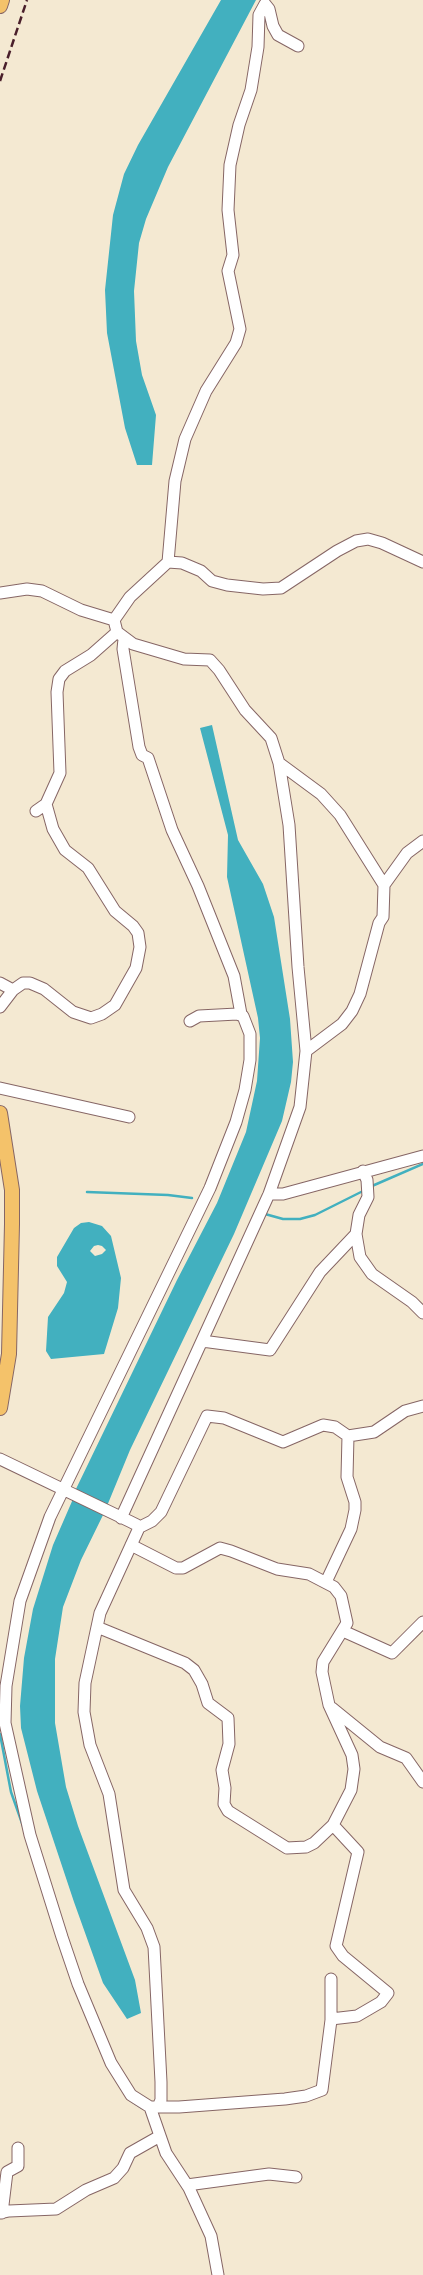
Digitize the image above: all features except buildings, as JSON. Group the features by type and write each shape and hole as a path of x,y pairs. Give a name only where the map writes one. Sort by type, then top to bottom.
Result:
{"main road":[{"path":"0,6 2,0"},
{"path":"0,1113 7,1150 12,1207 9,1354 0,1408"}],"street":[{"path":"266,2 273,26 278,35 298,46"},
{"path":"168,562 175,481 185,438 206,391 236,343 240,329 228,271 233,255 228,210 230,165 239,125 251,90 258,46 259,15 266,2"},
{"path":"36,810 46,804 60,773 57,692 59,679 66,671 92,655 118,630 130,598 144,581 168,562 182,564 201,571 212,581 227,585 263,589 281,588 337,551 356,541 368,539 382,543 423,562"},
{"path":"0,592 26,589 42,591 118,630 133,644 184,659 210,660 219,670 245,710 271,738 279,763 290,825 298,967 306,1051 300,1107 269,1194 121,1518"},
{"path":"118,630 123,649 139,747 142,754 148,758 172,830 198,886 234,976 240,1014"},
{"path":"279,763 321,794 340,815 384,885"},
{"path":"0,1007 13,990 22,983 38,985 72,1012 91,1018 102,1014 115,1005 136,968 140,947 138,934 133,926 115,911 88,868 65,850 59,841 46,804"},
{"path":"306,1051 342,1024 352,1011 360,994 379,923 383,917 384,885 407,853 423,841"},
{"path":"0,982 13,990"},
{"path":"190,1021 199,1016 240,1014 245,1018 250,1034 250,1060 236,1122 198,1213 65,1490 50,1517 20,1601 8,1669 5,1723 30,1835 78,1984 111,2063 131,2095 154,2107 179,2108 285,2099 306,2096 322,2090 331,2019 330,1979"},
{"path":"0,1088 129,1117"},
{"path":"269,1194 283,1194 423,1156"},
{"path":"363,1171 368,1197 359,1215 356,1234 360,1257 364,1266 372,1274 412,1302 423,1313"},
{"path":"202,1341 270,1350 320,1272 356,1234"},
{"path":"154,2107 161,2100 154,1947 147,1928 124,1890 109,1794 94,1758 85,1725 85,1684 104,1601 132,1545 138,1528 152,1521 161,1512 207,1416 224,1418 276,1441 287,1441 323,1425 335,1427 348,1436 374,1432 405,1411 423,1406"},
{"path":"326,1582 354,1519 355,1502 347,1477 348,1436"},
{"path":"0,1458 138,1528"},
{"path":"97,1627 194,1670 202,1684 208,1703 228,1718 229,1744 222,1770 225,1788 224,1804 228,1811 288,1848 306,1847 314,1843 333,1824 351,1790 354,1769 352,1755 329,1705 323,1682 323,1662 347,1623 341,1596 334,1587 309,1574 277,1570 220,1548 183,1568 176,1568 132,1545"},
{"path":"343,1631 392,1653 423,1622"},
{"path":"329,1705 380,1747 406,1758 423,1782"},
{"path":"331,2019 357,2016 381,2002 388,1993 343,1956 336,1946 358,1852 333,1824"},
{"path":"154,2107 160,2136 166,2153 187,2185 211,2236 218,2275"},
{"path":"18,2148 18,2166 7,2172 1,2213 56,2209 86,2190 114,2178 123,2168 130,2153 160,2136"},
{"path":"187,2185 269,2174 296,2177"}],"water":[{"path":"221,0 256,0 168,167 146,219 139,243 134,291 136,341 142,375 156,415 152,465 137,465 125,428 107,333 105,290 113,215 124,174 138,145"},
{"path":"212,725 238,840 263,884 274,917 290,1019 293,1062 291,1082 282,1121 234,1234 130,1450 107,1506 75,1491 177,1280 217,1203 246,1132 257,1081 260,1038 258,1018 227,877 228,835 200,728"},
{"path":"89,1222 102,1226 111,1236 121,1278 118,1308 104,1354 51,1359 46,1351 48,1317 64,1293 67,1282 57,1266 57,1257 74,1228 81,1223","holes":["94,1246 102,1246 106,1250 102,1254 95,1256 90,1251"]},
{"path":"73,1499 104,1513 81,1560 63,1607 55,1659 55,1723 66,1787 78,1826 135,1980 141,2013 127,2019 103,1983 37,1791 21,1728 20,1706 24,1658 33,1609 53,1545"}],"waterway":[{"path":"372,1186 423,1164"},
{"path":"265,1214 283,1219 300,1219 315,1215 365,1190"},
{"path":"87,1192 168,1195 192,1198"},
{"path":"0,1734 11,1792 23,1826"},
{"path":"130,2100 142,2108"}],"railway":[{"path":"0,81 27,0"}]}
